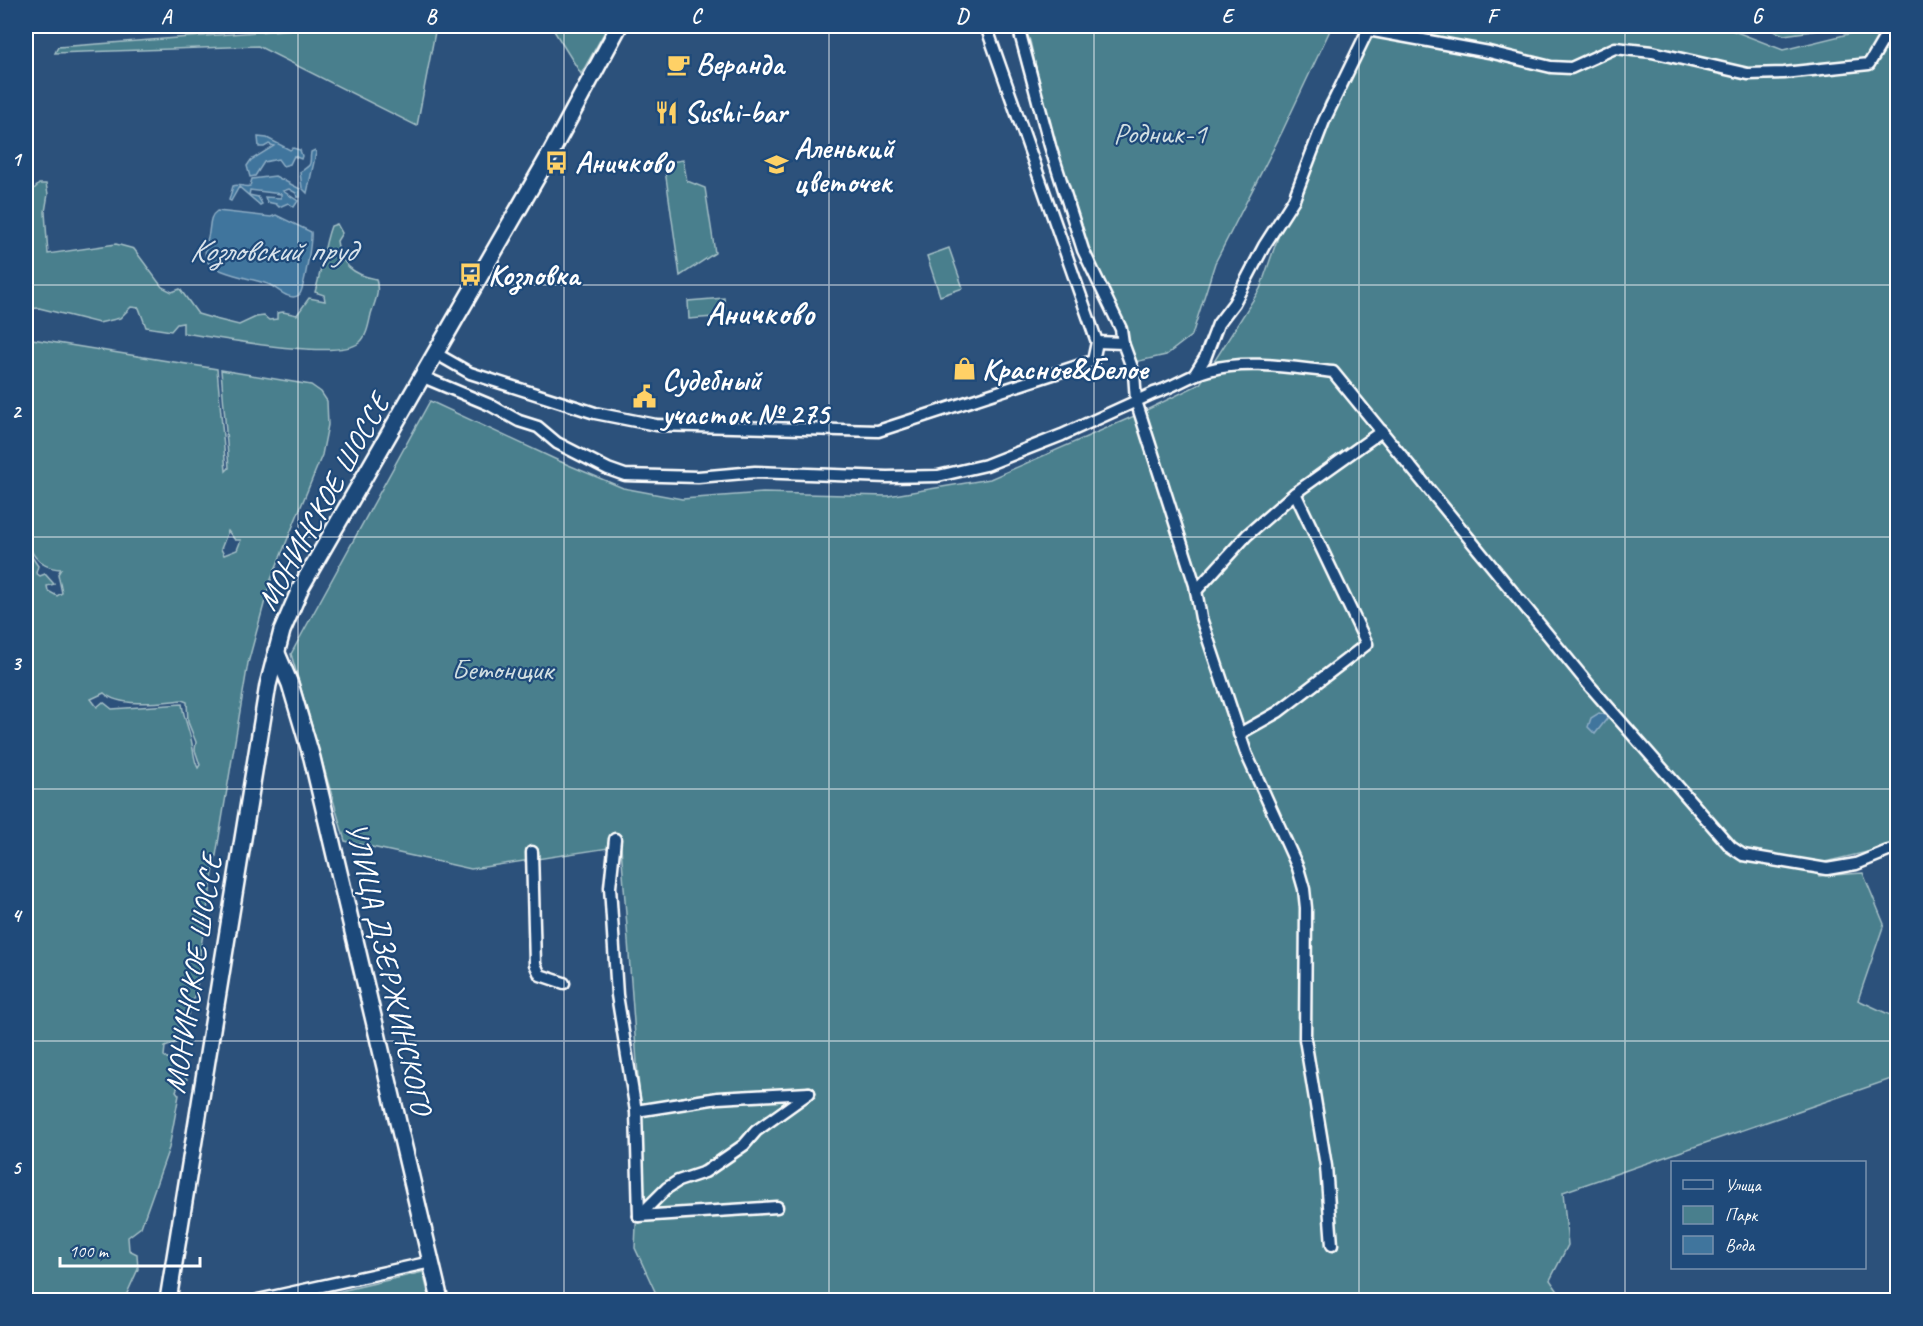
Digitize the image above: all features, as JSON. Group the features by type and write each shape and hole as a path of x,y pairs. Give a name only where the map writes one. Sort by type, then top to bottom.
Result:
{"main road":[{"name":"МОНИНСКОЕ ШОССЕ","path":"168,1300 268,685 289,611 549,156 619,26"},
{"name":"УЛИЦА ДЗЕРЖИНСКОГО","path":"276,651 290,684 314,770 440,1300"},
{"path":"268,685 278,681 284,683 294,698"}],"street":[{"path":"117,26 176,26"},
{"path":"435,353 470,373 595,414 656,425 878,431 1093,361 1097,342 986,26"},
{"path":"1018,26 1050,146 1083,250 1121,329 1123,343 1134,374 1136,401 1196,591 1201,618 1239,734 1298,868 1304,889 1306,908 1305,1039 1326,1166 1332,1245"},
{"path":"1195,374 1205,358 1218,324 1234,303 1264,246 1294,199 1324,121 1368,28 1551,67 1571,68 1615,48 1652,52 1748,74 1784,73 1869,64 1891,28"},
{"path":"1891,28 1898,50"},
{"path":"1097,342 1123,343"},
{"path":"423,377 490,405 519,421 538,427 557,443 608,469 625,475 698,477 755,471 887,477 938,476 986,465 1062,435 1167,389 1195,374 1227,367 1259,365 1333,372 1589,685 1731,847 1743,855 1827,869 1856,864 1898,849"},
{"path":"1196,591 1247,535 1295,492 1382,431"},
{"path":"1239,734 1278,712 1367,644 1295,492"},
{"path":"615,839 610,887 617,995 636,1111 639,1216"},
{"path":"532,852 535,964 540,975 564,983"},
{"path":"636,1111 718,1098 809,1093 705,1172 678,1181 667,1188 639,1216"},
{"path":"639,1216 777,1208"},
{"path":"258,1300 431,1262"}],"green space":[{"path":"337,26 429,26 435,32 417,126 258,46 55,53 58,47"},
{"path":"551,26 608,26 581,74"},
{"name":"Родник-1","path":"1024,26 1332,26 1282,132 1215,263 1192,335 1166,355 1135,362 1072,229 1030,41"},
{"name":"Бетонщик","path":"1367,26 1721,26 1783,50 1881,26 1897,26 1897,845 1820,863 1819,876 1863,873 1884,924 1858,1000 1897,1018 1897,1077 1563,1192 1568,1245 1550,1280 1564,1300 659,1300 635,1248 641,1117 621,846 471,869 345,841 291,654 430,401 623,488 682,499 763,493 888,496 990,479 1132,417 1200,384 1260,289 1325,102"},
{"path":"1761,26 1836,26 1784,35"},
{"path":"683,160 687,181 705,188 715,253 680,276 664,163"},
{"path":"26,184 32,191 39,184 46,184 48,254 116,244 134,249 162,287 172,292 180,289 198,314 239,325 256,317 277,319 277,313 297,315 309,298 325,301 324,295 315,292 328,234 331,226 337,224 342,233 337,241 345,262 361,275 376,279 376,297 366,334 359,343 346,348 302,349 183,333 183,323 177,324 171,331 146,327 139,308 131,307 120,318 99,323 39,308 26,309"},
{"path":"949,248 963,288 940,296 927,256"},
{"path":"724,298 726,316 689,319 688,301"},
{"path":"26,338 217,369 226,471 229,468 221,370 311,385 321,392 327,401 328,425 322,455 270,582 248,663 200,952 199,976 190,1010 175,1043 165,1047 164,1056 187,1079 185,1083 179,1084 176,1091 179,1095 169,1148 141,1227 128,1237 129,1250 137,1254 138,1269 124,1300 26,1300 26,548 38,566 36,573 40,576 45,574 54,584 47,586 48,591 57,596 62,593 58,574 61,569 44,565 33,554 27,540 26,524 28,521 26,521","holes":["228,531 235,540 241,540 237,550 224,555 221,549","104,693 120,701 152,703 182,700 187,702 188,722 196,742 195,750 200,765 198,768 182,704 112,709 103,702 97,707 91,699"]},
{"path":"423,1272 430,1300 302,1300"}],"water":[{"path":"258,137 267,138 290,150 293,148 300,150 301,159 294,156 290,164 283,166 278,159 264,162 255,176 250,177 247,166 251,160 274,146 269,144 259,147"},
{"path":"315,150 307,193 302,188 300,172 309,165 311,152"},
{"path":"275,176 300,189 300,197 289,189 283,191 298,201 294,207 288,203 279,207 267,202 265,197 281,198 281,194 250,190 249,195 258,197 262,204 260,205 239,187 231,201 229,200 233,186 250,186 252,179"},
{"name":"Козловский пруд","path":"217,211 271,217 276,215 311,232 307,265 299,295 288,296 270,285 225,272 210,264 205,254 211,219"},
{"path":"1599,713 1609,716 1595,734 1588,727 1591,718"}],"place":[{"name":"Веранда","path":"678,64"},
{"name":"Sushi-bar","path":"666,112"},
{"name":"Аничково","path":"557,162"},
{"name":"Аленький цветочек","path":"776,165"},
{"name":"Козловка","path":"470,275"},
{"name":"Красное&Белое","path":"964,369"},
{"name":"Судебный участок № 275","path":"644,397"}],"district":[{"name":"Аничково","path":"760,313"}]}
